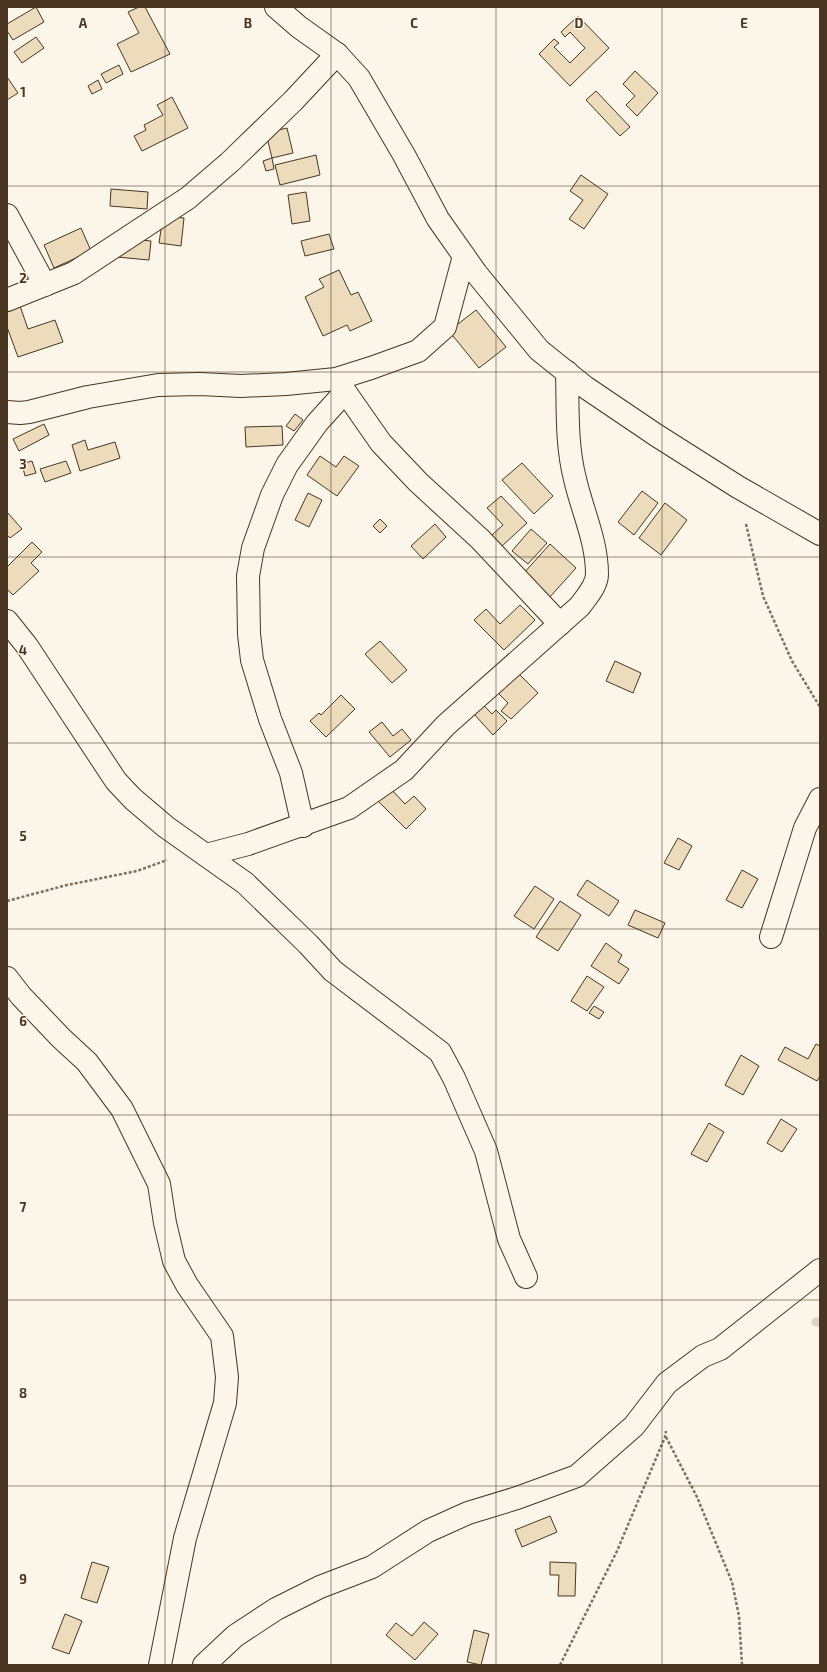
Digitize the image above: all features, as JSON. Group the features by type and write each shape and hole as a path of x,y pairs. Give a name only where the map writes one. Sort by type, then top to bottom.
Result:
{"street":[{"path":"276,7 337,54 359,78 376,105 438,219 464,256 511,317 539,350 585,387 656,435 738,487 820,534"},
{"path":"7,300 45,286 94,262 188,198 230,162 294,102 337,54"},
{"path":"7,215 45,286"},
{"path":"303,826 291,773 270,720 252,660 249,634 248,576 253,548 272,495 287,465 318,423 340,386 371,368 418,351 445,327 464,256"},
{"path":"201,852 248,844 303,826 349,808 404,770 446,725 580,606 594,585 597,575 594,544 574,477 568,431 567,372"},
{"path":"7,412 24,412 88,397 158,385 200,384 241,386 286,384 340,386"},
{"path":"340,386 381,443 418,482 480,540 560,624"},
{"path":"7,621 36,660 116,781 133,799 166,828 246,883 265,900 333,971 440,1052 454,1078 486,1151 509,1239 526,1277"},
{"path":"771,937 806,828 820,798"},
{"path":"7,978 26,1001 87,1062 122,1109 159,1184 165,1223 174,1260 187,1285 222,1336 227,1377 225,1403 185,1538 160,1665"},
{"path":"204,1665 235,1636 276,1609 320,1587 372,1567 428,1531 468,1513 517,1498 577,1476 634,1426 667,1383 703,1356 720,1349 820,1270"}],"path":[{"path":"738,487 763,596 792,661 820,707"},
{"path":"7,901 67,885 137,871 201,852"},
{"path":"560,1665 617,1550 665,1437 666,1429"},
{"path":"665,1437 697,1497 732,1582 739,1616 742,1665"}],"building":[{"path":"36,7 44,22 13,40 7,31 7,24"},
{"path":"139,7 145,7 170,54 131,72 117,44 139,33 128,12"},
{"path":"578,16 609,48 570,86 539,54 554,39 559,43 554,47 570,63 585,48 570,32 565,37 561,32"},
{"path":"36,37 44,48 22,63 14,52"},
{"path":"119,65 123,74 106,83 101,74"},
{"path":"635,71 658,93 637,116 626,105 635,96 623,84"},
{"path":"7,77 18,93 7,100"},
{"path":"98,80 102,89 92,94 88,86"},
{"path":"596,91 630,127 620,136 586,100"},
{"path":"172,97 188,128 142,151 134,136 146,130 144,125 163,115 157,105"},
{"path":"287,128 293,153 272,158 266,133"},
{"path":"316,155 320,175 280,185 275,165"},
{"path":"272,158 274,169 266,171 263,161"},
{"path":"581,175 608,194 584,229 569,219 583,200 570,191"},
{"path":"111,189 148,192 147,209 110,206"},
{"path":"306,192 310,221 292,224 288,195"},
{"path":"163,216 184,218 181,246 159,243"},
{"path":"81,228 91,251 54,268 44,245"},
{"path":"329,234 334,249 305,256 301,241"},
{"path":"119,238 151,241 149,260 117,257"},
{"path":"339,270 351,295 358,292 372,321 350,331 347,325 323,336 305,297 324,287 319,279"},
{"path":"20,306 28,329 55,320 63,342 18,357 7,327 7,311"},
{"path":"476,310 506,347 479,368 449,331"},
{"path":"295,414 303,420 294,431 286,426"},
{"path":"44,424 49,435 19,451 13,439"},
{"path":"282,426 283,445 246,447 245,427"},
{"path":"85,440 88,450 115,442 120,458 80,471 72,445"},
{"path":"320,456 336,467 344,456 359,466 337,496 307,475"},
{"path":"32,461 36,473 25,476 22,464"},
{"path":"66,461 71,473 45,482 40,469"},
{"path":"522,463 553,496 534,514 502,480"},
{"path":"642,491 658,503 634,535 618,522"},
{"path":"308,493 322,500 309,527 295,520"},
{"path":"501,496 527,523 502,546 492,535 503,525 487,508"},
{"path":"665,503 687,520 661,555 639,538"},
{"path":"7,512 22,529 10,538 7,535"},
{"path":"380,519 387,526 380,533 373,526"},
{"path":"435,524 446,537 423,559 411,546"},
{"path":"531,529 547,543 528,564 512,551"},
{"path":"32,542 42,552 31,563 39,571 13,595 7,589 7,567"},
{"path":"550,544 576,568 549,598 523,574"},
{"path":"520,605 535,620 504,650 474,620 486,609 500,624"},
{"path":"380,641 407,670 392,683 365,654"},
{"path":"615,661 641,673 633,693 606,681"},
{"path":"513,668 538,693 511,719 501,711 508,703 493,688"},
{"path":"472,693 492,714 496,710 507,721 493,735 463,702"},
{"path":"341,695 355,709 326,737 310,721 319,713 321,715"},
{"path":"382,722 393,736 402,729 411,740 390,757 369,732"},
{"path":"390,788 405,804 414,796 426,809 406,829 377,800"},
{"path":"678,838 692,846 679,870 664,863"},
{"path":"742,870 758,879 742,908 726,900"},
{"path":"587,880 619,901 609,916 577,895"},
{"path":"535,886 554,899 534,929 514,916"},
{"path":"560,901 581,915 558,951 536,937"},
{"path":"635,910 665,923 658,938 628,925"},
{"path":"606,943 622,955 618,962 629,969 619,984 591,966"},
{"path":"587,976 604,987 587,1011 571,1001"},
{"path":"594,1006 604,1012 599,1019 589,1013"},
{"path":"816,1044 820,1046 820,1076 817,1081 778,1060 785,1047 808,1059"},
{"path":"741,1055 759,1066 743,1095 725,1085"},
{"path":"781,1119 797,1129 782,1152 767,1143"},
{"path":"709,1123 724,1132 707,1162 691,1154"},
{"path":"550,1516 557,1532 522,1547 515,1530"},
{"path":"92,1562 109,1567 97,1603 81,1598"},
{"path":"550,1562 576,1563 575,1596 558,1596 559,1575 550,1575"},
{"path":"65,1614 82,1621 69,1654 52,1648"},
{"path":"424,1622 438,1634 415,1660 386,1635 396,1623 412,1636"},
{"path":"474,1630 489,1634 481,1665 467,1662"}]}
